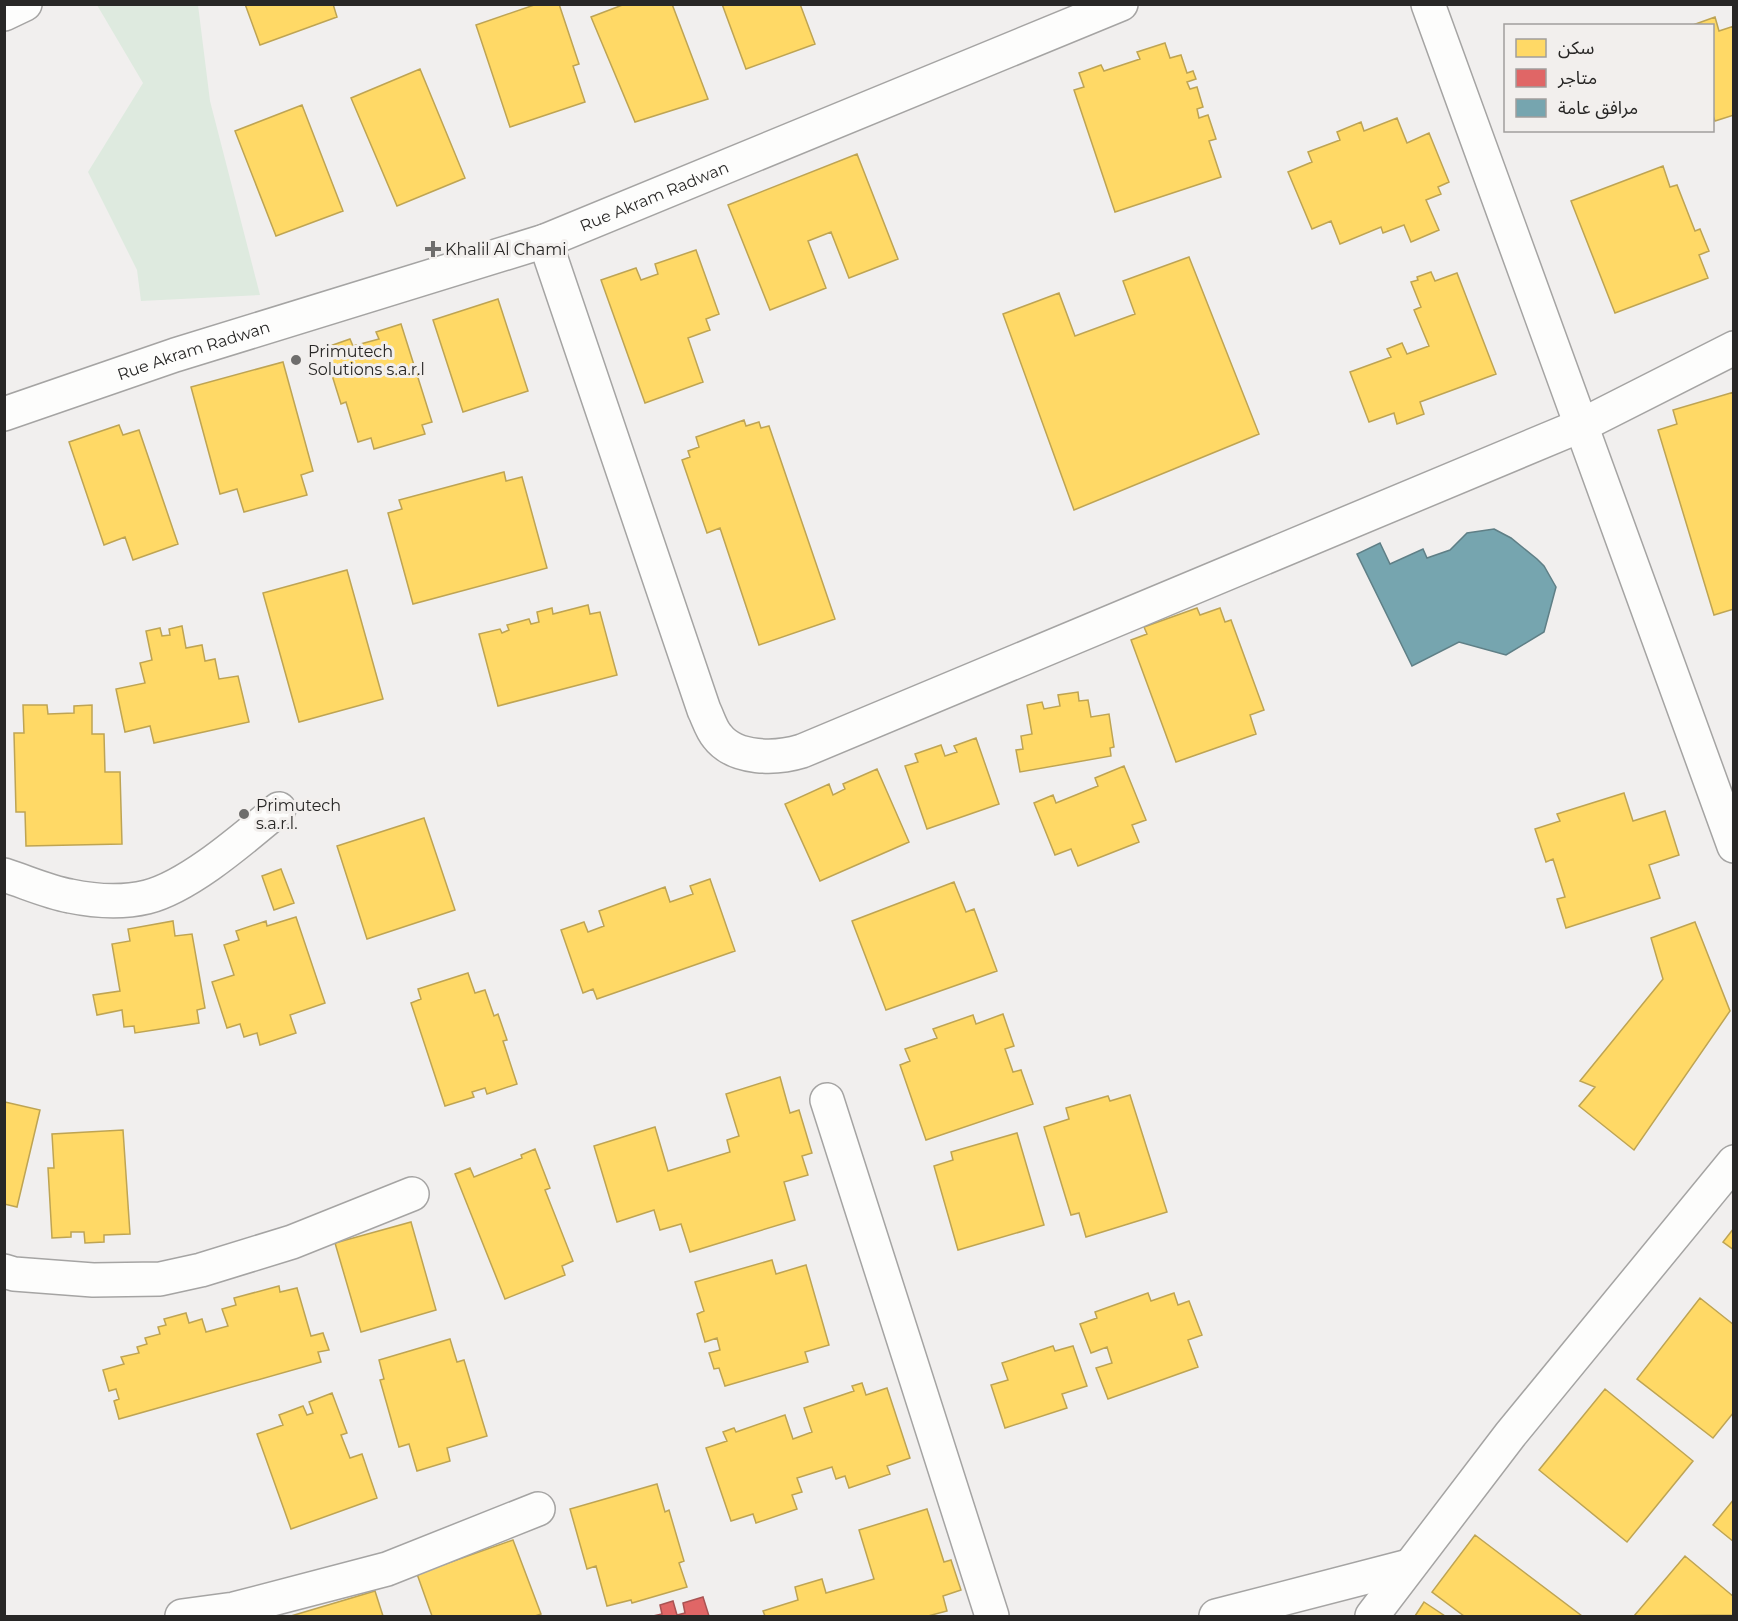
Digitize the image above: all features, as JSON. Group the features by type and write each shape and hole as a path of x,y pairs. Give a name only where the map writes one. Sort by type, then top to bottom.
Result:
{"street":[{"path":"4,15 25,4"},
{"name":"Rue Akram Radwan","path":"4,414 175,355 545,241 1121,4"},
{"path":"1428,4 1734,846"},
{"path":"545,241 704,710 717,737 733,748 756,756 788,755 802,751 1582,425 1734,348"},
{"path":"4,875 69,896 111,901 146,897 173,887 188,878 239,842 279,809"},
{"path":"827,1100 992,1617"},
{"path":"1372,1617 1510,1435 1734,1162"},
{"path":"4,1271 14,1274 93,1280 160,1279 201,1270 292,1242 412,1194"},
{"path":"182,1617 234,1609 387,1569 538,1509"},
{"path":"1216,1617 1409,1566"}],"shaded area":[{"path":"97,5 198,5 210,101 260,295 141,301 137,270 88,172 143,83"}],"building: سكن":[{"path":"245,4 333,4 337,17 260,45"},
{"path":"537,4 559,4 579,64 573,66 585,102 510,127 476,25"},
{"path":"625,4 672,4 708,99 635,122 591,17"},
{"path":"722,4 800,4 815,44 746,69"},
{"path":"1715,17 1719,31 1734,26 1734,115 1715,121 1714,24 1696,24"},
{"path":"1165,43 1170,58 1181,55 1187,73 1193,71 1196,79 1187,82 1190,89 1197,87 1203,107 1197,109 1199,118 1208,115 1216,139 1209,141 1221,177 1115,212 1074,90 1084,87 1079,73 1101,65 1104,71 1140,59 1137,52"},
{"path":"420,69 465,178 397,206 351,98"},
{"path":"302,105 343,211 276,236 235,131"},
{"path":"1397,118 1407,143 1429,133 1449,182 1438,187 1441,194 1426,200 1439,230 1411,242 1404,225 1383,233 1381,227 1340,244 1331,221 1312,229 1288,172 1312,162 1308,152 1340,140 1337,132 1361,122 1364,131"},
{"path":"857,154 898,259 849,278 831,232 808,241 826,288 770,310 728,205"},
{"path":"1663,166 1670,187 1677,185 1695,231 1700,229 1709,251 1699,255 1708,278 1615,313 1571,201"},
{"path":"696,250 719,314 706,319 710,330 688,338 703,382 645,403 601,280 636,268 641,280 658,274 655,264"},
{"path":"1189,257 1259,434 1074,510 1003,314 1059,293 1075,336 1135,314 1123,281"},
{"path":"1431,272 1435,281 1457,273 1496,374 1420,402 1424,414 1397,424 1394,413 1369,422 1350,372 1391,357 1387,349 1402,343 1407,354 1429,346 1414,310 1421,307 1411,282"},
{"path":"498,299 528,391 463,412 433,320"},
{"path":"401,324 432,422 422,425 425,434 374,449 371,438 358,442 346,402 341,404 331,372 334,371 327,347 350,339 353,346 379,339 376,332"},
{"path":"283,362 313,471 301,475 307,495 244,512 237,489 220,494 191,387"},
{"path":"1734,392 1734,609 1714,615 1658,430 1677,424 1673,410"},
{"path":"744,420 746,426 759,422 761,428 769,426 835,619 759,645 720,528 707,533 682,460 690,457 688,451 699,447 696,437"},
{"path":"119,425 123,435 139,430 178,544 133,560 125,537 104,545 69,442"},
{"path":"504,472 506,481 522,477 547,568 413,604 388,513 402,509 399,500"},
{"path":"347,570 383,699 299,722 263,593"},
{"path":"588,605 590,614 600,612 617,675 498,706 479,634 500,629 502,633 509,630 507,625 529,619 531,624 539,622 537,612 552,608 553,614"},
{"path":"1197,608 1200,615 1220,608 1225,622 1231,620 1264,710 1250,715 1256,734 1176,762 1131,640 1147,634 1144,627"},
{"path":"182,626 186,648 202,645 205,661 215,659 219,679 238,676 249,722 154,743 150,726 125,732 116,689 145,683 140,663 152,660 146,631 160,628 162,636 170,635 169,629"},
{"path":"1078,692 1079,701 1088,700 1091,717 1109,714 1114,747 1110,748 1111,756 1020,772 1016,750 1023,749 1021,736 1032,734 1027,705 1042,702 1044,709 1060,706 1058,695"},
{"path":"23,705 47,705 48,714 74,713 74,706 92,705 92,734 104,734 105,772 120,772 122,844 26,846 25,812 16,812 14,733 24,733"},
{"path":"976,738 999,804 927,829 905,766 918,762 915,754 941,745 945,756 957,752 954,746"},
{"path":"1124,766 1146,820 1132,825 1139,842 1078,866 1071,849 1055,855 1034,803 1053,795 1056,803 1098,786 1095,778"},
{"path":"877,769 909,842 820,881 785,804 829,784 833,795 845,789 843,784"},
{"path":"1624,793 1633,821 1665,811 1679,855 1649,865 1660,898 1566,928 1557,899 1565,897 1553,859 1546,862 1535,829 1560,821 1557,814"},
{"path":"424,818 455,910 367,939 337,846"},
{"path":"281,869 294,903 274,910 262,876"},
{"path":"710,879 735,951 597,999 593,989 583,993 561,930 584,922 588,932 604,926 599,911 665,887 670,902 693,894 690,886"},
{"path":"954,882 966,912 974,909 997,971 886,1010 852,921"},
{"path":"296,917 325,1003 290,1015 296,1033 260,1045 257,1033 244,1037 240,1024 227,1028 212,982 234,975 224,945 239,940 236,931 266,921 267,926"},
{"path":"173,921 175,936 192,934 205,1008 197,1010 199,1023 135,1033 134,1026 124,1027 122,1010 97,1015 93,995 120,991 112,944 130,941 128,929"},
{"path":"1695,922 1730,1011 1634,1150 1579,1106 1595,1087 1580,1081 1663,979 1651,938"},
{"path":"468,973 475,993 485,990 494,1016 498,1014 507,1040 503,1041 517,1084 487,1094 485,1088 472,1092 474,1097 445,1106 411,1003 421,999 418,989"},
{"path":"1003,1014 1014,1046 1005,1049 1013,1072 1021,1070 1033,1104 926,1140 900,1065 910,1061 905,1049 937,1038 933,1029 973,1015 976,1024"},
{"path":"780,1077 790,1113 799,1110 812,1153 802,1156 808,1175 784,1182 795,1220 690,1252 681,1224 660,1230 654,1210 617,1222 594,1146 655,1127 668,1171 730,1152 727,1140 739,1136 726,1094"},
{"path":"1130,1095 1167,1212 1086,1237 1079,1213 1071,1215 1044,1127 1069,1119 1066,1108 1108,1096 1110,1101"},
{"path":"5,1102 40,1110 17,1207 4,1204"},
{"path":"123,1130 130,1234 104,1235 104,1242 85,1243 84,1232 71,1232 71,1237 52,1238 48,1168 54,1168 52,1134"},
{"path":"1017,1133 1044,1225 958,1250 934,1166 953,1160 951,1152"},
{"path":"535,1149 550,1188 545,1190 573,1261 562,1266 565,1275 505,1299 455,1174 470,1168 474,1177 522,1158 521,1155"},
{"path":"411,1222 436,1310 361,1332 335,1243"},
{"path":"1734,1228 1734,1250 1723,1242"},
{"path":"772,1260 776,1274 806,1265 829,1345 805,1352 808,1362 725,1386 719,1368 714,1369 709,1353 720,1350 717,1338 705,1342 697,1314 704,1311 695,1282"},
{"path":"279,1286 280,1292 297,1288 311,1336 323,1333 329,1350 318,1352 321,1362 119,1419 114,1401 119,1399 116,1389 109,1391 103,1370 124,1364 121,1357 139,1353 137,1347 147,1344 145,1338 160,1334 158,1327 166,1325 164,1319 186,1313 189,1323 202,1319 206,1332 228,1326 222,1309 236,1305 234,1298"},
{"path":"1148,1293 1151,1301 1174,1293 1178,1305 1189,1301 1202,1335 1188,1340 1198,1367 1108,1399 1096,1368 1112,1363 1107,1347 1091,1353 1080,1324 1097,1318 1095,1312"},
{"path":"1700,1298 1734,1325 1734,1412 1713,1438 1637,1379"},
{"path":"450,1339 457,1362 464,1360 487,1436 447,1448 450,1461 417,1471 409,1444 399,1447 380,1380 384,1379 379,1360"},
{"path":"1053,1346 1055,1351 1073,1346 1087,1386 1062,1394 1067,1408 1005,1428 991,1385 1008,1380 1002,1363"},
{"path":"862,1383 866,1395 887,1388 910,1458 887,1466 890,1474 849,1488 845,1476 836,1479 832,1467 797,1478 802,1492 792,1495 797,1509 756,1523 753,1514 731,1521 706,1448 727,1441 723,1432 734,1428 736,1432 785,1415 793,1439 812,1432 804,1408 854,1391 852,1386"},
{"path":"1605,1389 1693,1461 1627,1542 1539,1470"},
{"path":"332,1393 347,1433 341,1435 350,1458 362,1454 377,1498 291,1529 257,1434 283,1425 279,1415 303,1406 307,1415 313,1413 309,1402"},
{"path":"657,1484 665,1512 669,1510 684,1561 679,1563 687,1587 632,1603 631,1600 607,1606 596,1566 587,1569 570,1509"},
{"path":"1734,1499 1734,1542 1713,1525"},
{"path":"927,1509 944,1562 951,1560 961,1590 943,1596 947,1611 928,1616 765,1616 763,1611 798,1600 795,1587 822,1579 826,1593 874,1579 859,1530"},
{"path":"1475,1535 1582,1616 1464,1616 1432,1592"},
{"path":"513,1540 541,1614 535,1616 432,1616 417,1574"},
{"path":"1685,1556 1734,1597 1734,1615 1634,1616"},
{"path":"375,1591 383,1616 291,1616"},
{"path":"1424,1602 1445,1616 1415,1616"}],"building: متاجر":[{"path":"703,1597 709,1616 653,1616 662,1614 660,1605 673,1601 677,1615 685,1613 683,1603"}],"building: مرافق عامة":[{"path":"1494,529 1511,538 1537,559 1544,566 1556,587 1544,632 1506,655 1459,642 1412,666 1357,554 1380,543 1390,564 1423,549 1427,558 1450,550 1467,533"}],"place":[{"name":"Khalil Al Chami","path":"433,249"},
{"name":"Primutech Solutions s.a.r.l","path":"296,360"},
{"name":"Primutech s.a.r.l.","path":"244,814"}]}
